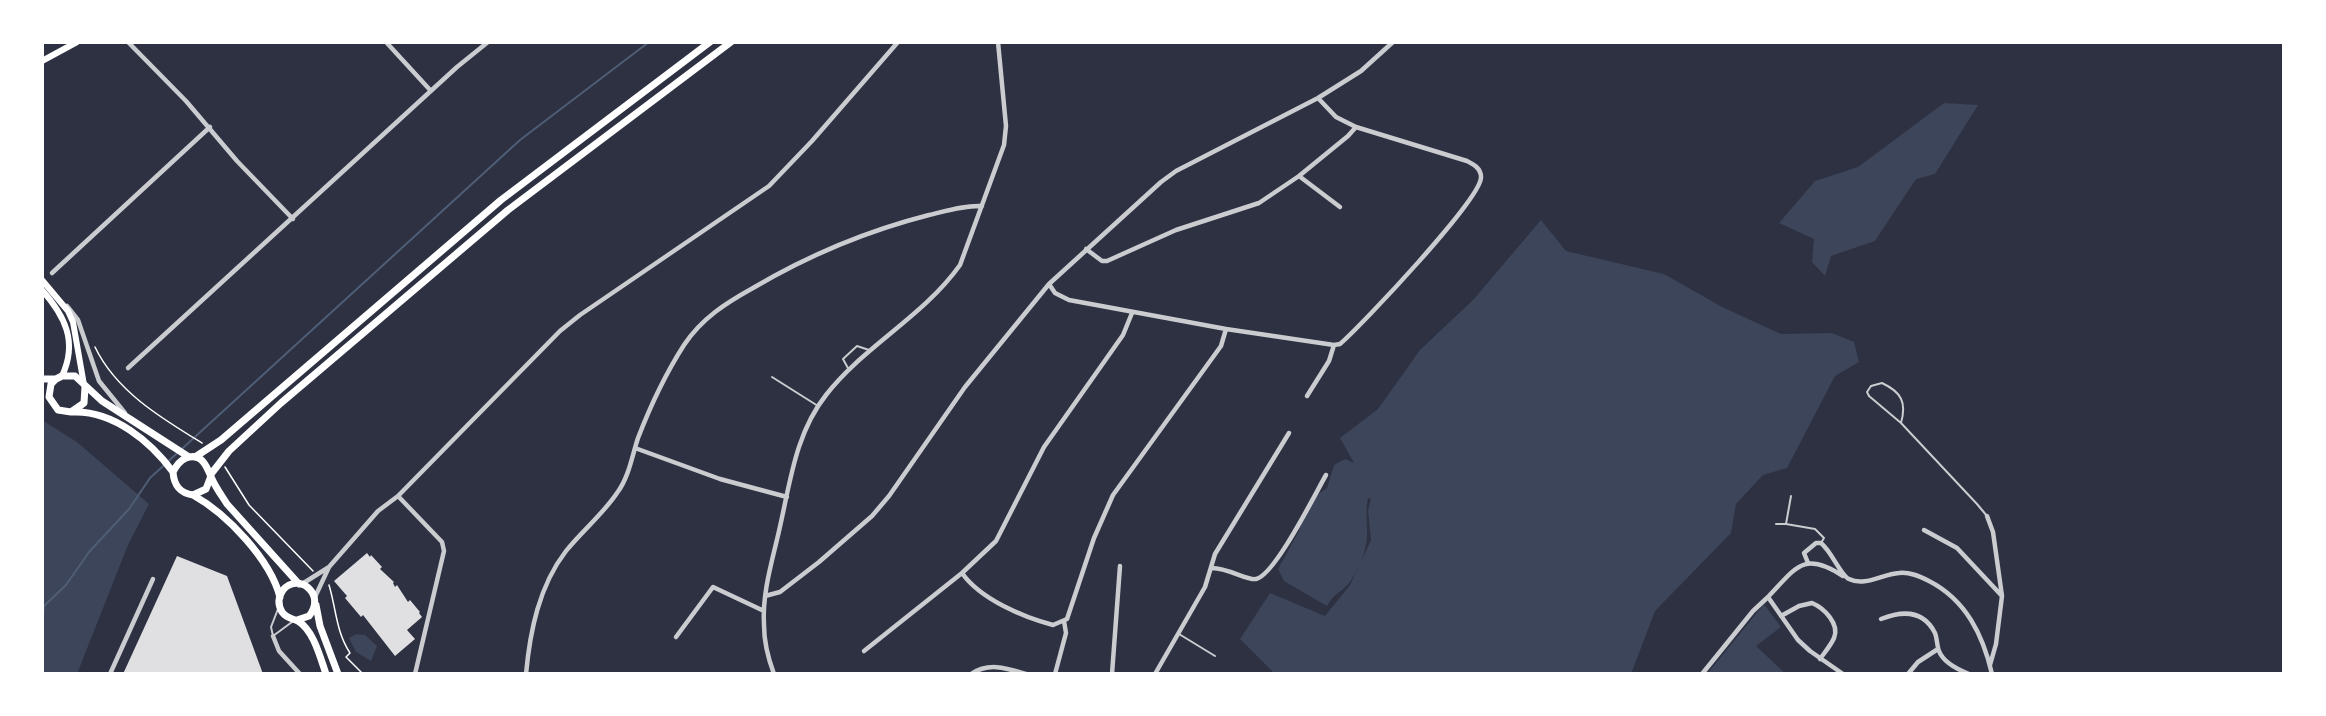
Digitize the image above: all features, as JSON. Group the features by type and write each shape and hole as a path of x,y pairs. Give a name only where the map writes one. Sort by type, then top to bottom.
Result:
{"main road":[{"path":"42,61 77,42"},
{"path":"172,470 189,456 221,440 501,200 710,42"},
{"path":"193,495 206,489 211,475 229,451 281,403 500,217 731,42"},
{"path":"42,280 68,310 75,327 85,386 84,403 71,412"},
{"path":"42,290 61,314 69,335 69,357 49,391 51,404"},
{"path":"42,380 75,376 102,401 174,448 206,463 227,504 301,584 311,589 320,626 338,674"},
{"path":"42,399 58,410 90,413 112,420 151,446 172,470 180,491 193,495 219,513 250,545 272,574 280,597 280,606 285,615 296,620 311,637 326,674"},
{"path":"280,597 287,587 301,584"},
{"path":"296,620 309,616 315,601"}],"street":[{"path":"128,42 210,127 237,161 293,219"},
{"path":"386,42 432,91"},
{"path":"128,368 488,42"},
{"path":"301,584 329,567 378,511 398,496 560,331 754,197 782,175 898,42"},
{"path":"774,674 766,648 765,596 793,466 804,431 818,406 834,385 927,303 948,281 964,256 1006,136 998,42"},
{"path":"765,596 780,592 872,516 889,496 965,387 1049,284 1086,249 1176,171 1318,98 1361,71 1392,42"},
{"path":"1049,284 1051,290 1059,297 1132,313 1226,329 1340,344 1365,320 1455,219 1481,180 1481,174 1477,166 1467,161 1356,127 1336,117 1318,98"},
{"path":"52,273 210,127"},
{"path":"1086,249 1102,261 1117,259 1176,230 1259,203 1299,176 1356,127"},
{"path":"1299,176 1340,207"},
{"path":"526,674 529,641 546,586 564,553 618,492 654,404 683,346 697,327 726,304 797,263 846,242 908,220 963,207 982,206"},
{"path":"59,299 78,320 99,381 126,416"},
{"path":"864,651 962,573 996,541 1044,447 1123,335 1132,313"},
{"path":"962,573 979,592 1023,614 1053,625 1064,621 1070,614 1094,538 1113,495 1221,346 1226,329"},
{"path":"1307,396 1329,361 1334,345"},
{"path":"1155,674 1205,587 1215,554 1288,433"},
{"path":"635,448 720,478 787,497"},
{"path":"1211,568 1229,570 1251,579 1261,577 1268,571 1293,535 1326,475"},
{"path":"398,496 442,542 444,551 415,674"},
{"path":"1987,516 1995,539 2002,596 1990,673"},
{"path":"1924,531 1957,548 2002,596"},
{"path":"1808,563 1804,553 1816,543 1821,543 1833,555 1845,577"},
{"path":"1702,674 1753,611 1769,599 1801,564 1808,563 1821,564 1856,582 1897,573 1909,573 1934,584 1956,599 1967,612 1981,638 1990,665"},
{"path":"1112,674 1120,566"},
{"path":"315,601 329,567"},
{"path":"110,674 153,579"},
{"path":"676,637 713,587 764,611"},
{"path":"1769,599 1798,639 1820,659 1843,674"},
{"path":"1781,616 1799,606 1812,603 1823,610 1832,621 1836,632 1820,659"},
{"path":"1881,619 1902,612 1918,617 1935,633 1938,650 1953,666 1969,674"},
{"path":"1055,674 1066,633 1064,621"},
{"path":"273,636 279,651 300,674"},
{"path":"1908,674 1918,662 1938,650"},
{"path":"971,674 978,669 998,667 1026,674"}],"lane":[{"path":"850,370 843,361 849,352 857,346 871,352"},
{"path":"772,378 818,406"},
{"path":"1901,423 1905,410 1901,398 1882,383 1871,386 1867,392 1869,396 1901,423 1987,516"},
{"path":"1786,524 1791,496"},
{"path":"1776,524 1815,529 1824,538 1821,543"},
{"path":"280,606 271,627 273,636 296,620"},
{"path":"1179,634 1215,656"}],"path":[{"path":"286,545 314,572"},
{"path":"326,583 330,587 336,619 345,646 350,653 346,657 363,674"}],"shaded area":[{"path":"1944,103 1978,105 1935,174 1916,179 1875,241 1831,256 1825,276 1812,262 1814,239 1779,223 1815,181 1858,167"},
{"path":"1541,220 1566,251 1664,274 1722,307 1781,334 1832,333 1854,342 1859,362 1835,376 1787,468 1763,475 1736,504 1731,533 1655,611 1631,674 1275,674 1240,639 1270,593 1325,616 1350,585 1371,540 1368,510 1371,499 1368,498 1367,536 1362,557 1349,583 1327,606 1284,581 1278,569 1314,497 1327,488 1334,465 1345,459 1354,463 1340,438 1378,409 1420,350 1473,300"},
{"path":"42,420 77,442 149,504 128,545 77,674 42,674"},
{"path":"1764,604 1781,627 1756,646 1786,674 1707,674"},
{"path":"356,634 365,635 377,646 371,661 356,652 349,638"}],"building":[{"path":"367,553 382,567 380,569 394,582 395,587 397,585 422,617 407,630 415,639 395,656 363,615 361,617 345,598 347,596 334,581"},
{"path":"177,556 227,576 263,674 123,674"}],"waterway":[{"path":"42,624 44,606 66,585 89,552 129,509 150,478 520,140 649,42"}]}
